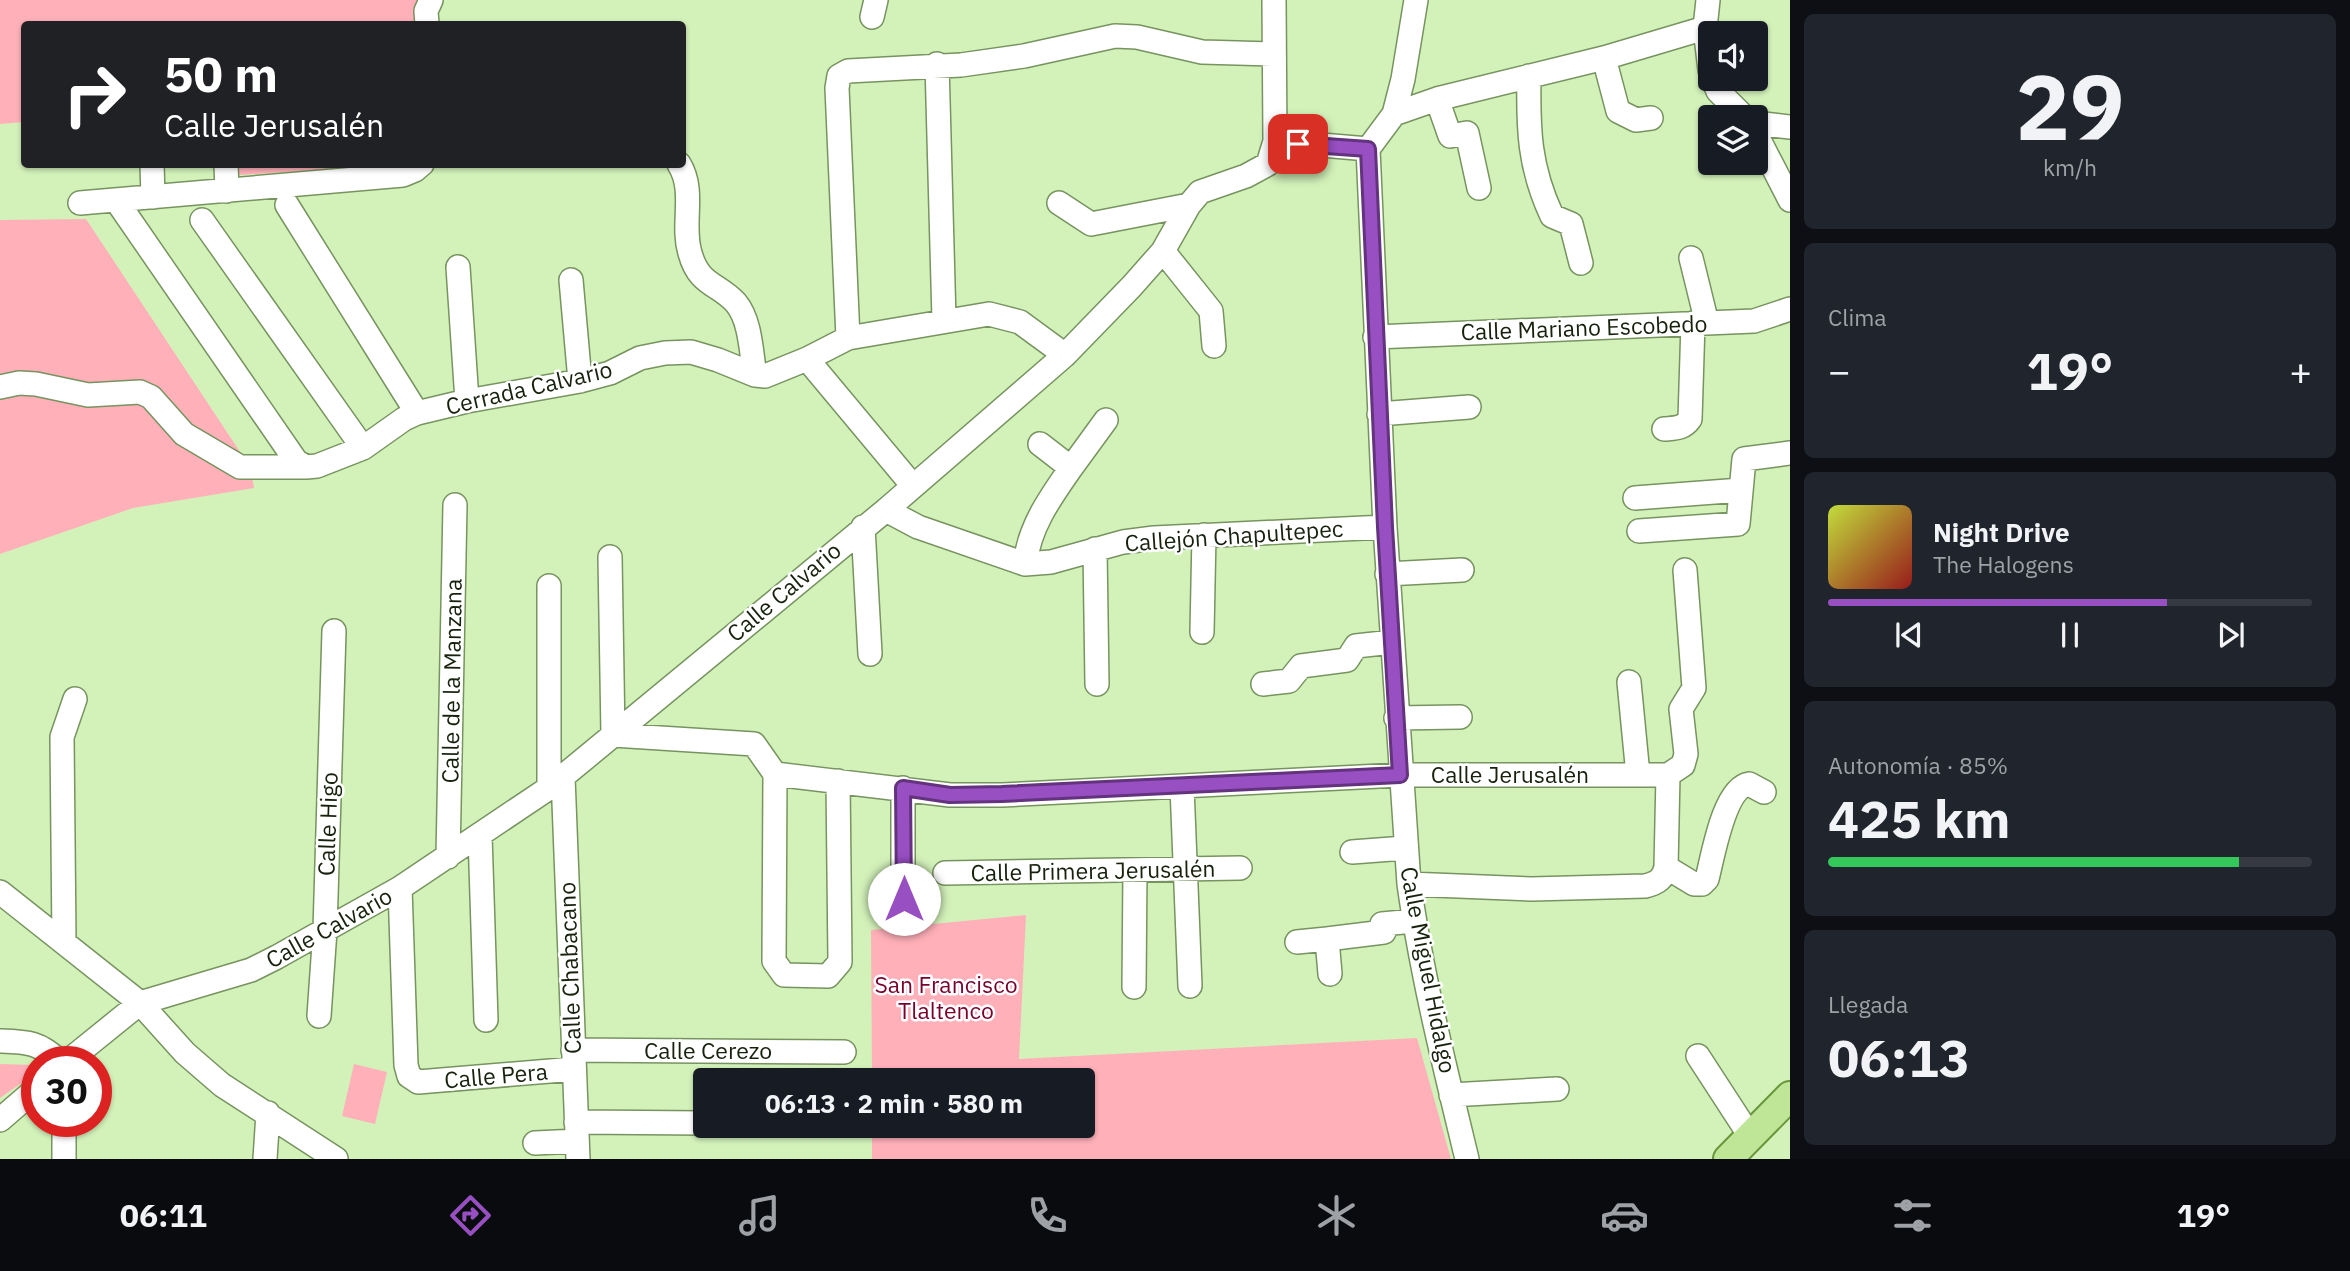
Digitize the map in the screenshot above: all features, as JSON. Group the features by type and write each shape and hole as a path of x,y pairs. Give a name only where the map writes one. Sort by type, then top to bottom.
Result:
{"main road":[{"path":"1728,1159 1790,1096"}],"street":[{"path":"1274,0 1275,141 1368,149 1394,114 1403,79 1416,0"},
{"path":"1706,21 1708,0"},
{"path":"1394,114 1437,99 1604,58 1698,30"},
{"path":"848,338 837,88 839,76 848,71 937,64 961,65 1024,56 1115,36 1137,37 1202,52 1273,54"},
{"path":"1604,58 1618,111 1636,120 1651,118"},
{"path":"937,64 944,320"},
{"path":"1529,76 1528,134 1541,192 1552,216 1572,224 1581,263"},
{"path":"1717,91 1732,105"},
{"path":"1437,99 1450,136 1467,134 1479,188"},
{"path":"1768,124 1790,127"},
{"name":"Calle Calvario","path":"140,1003 251,970 400,888 556,783 886,510 1065,355 1163,251 1200,191 1246,176 1268,164 1275,141"},
{"name":"Calle Miguel Hidalgo","path":"1368,149 1379,414 1405,848 1414,921 1467,1159"},
{"path":"1768,157 1790,200"},
{"path":"152,168 153,197"},
{"path":"226,168 227,191"},
{"path":"681,168 687,177 688,250 694,267 707,283 735,302 744,317 755,375 765,376 848,338 989,314 1020,322 1065,355"},
{"path":"80,203 227,191 412,170"},
{"path":"116,200 296,461 306,467"},
{"path":"1059,203 1091,224 1189,205"},
{"path":"287,205 417,413"},
{"path":"202,220 363,448"},
{"path":"1163,251 1212,312 1214,346"},
{"path":"1664,429 1680,428 1690,419 1700,323 1691,258"},
{"path":"458,267 467,401"},
{"path":"572,280 580,380"},
{"name":"Calle Mariano Escobedo","path":"1375,337 1754,321 1790,309"},
{"name":"Cerrada Calvario","path":"0,387 19,383 36,384 88,395 139,392 151,397 184,434 240,467 306,467 317,466 363,448 417,413 610,373 640,358 691,352 755,375"},
{"path":"807,359 913,486"},
{"path":"1379,414 1469,407"},
{"path":"1025,564 1027,545 1045,504 1106,420"},
{"path":"1040,444 1071,468"},
{"path":"1639,531 1738,524 1744,459 1790,453"},
{"path":"1635,498 1741,490"},
{"name":"Calle de la Manzana","path":"448,857 455,505"},
{"name":"Callejón Chapultepec","path":"886,510 918,527 1025,564 1051,562 1095,549 1154,538 1385,527"},
{"path":"863,527 870,654"},
{"path":"1202,632 1204,536"},
{"path":"1095,549 1097,684"},
{"path":"610,557 613,735 754,744 775,774 774,961 784,975 828,976 840,962 838,781"},
{"path":"1388,574 1462,570"},
{"path":"1409,884 1532,889 1646,886 1663,877 1666,867 1668,775 1684,765 1686,754 1681,709 1694,688 1685,570"},
{"name":"Calle Chabacano","path":"549,586 556,783 577,1141"},
{"name":"Calle Higo","path":"319,1016 334,631"},
{"path":"1263,684 1289,681 1301,666 1347,660 1356,646 1392,642"},
{"path":"1629,682 1638,775"},
{"path":"64,941 62,737 75,699"},
{"path":"1396,718 1460,716"},
{"name":"Calle Jerusalén","path":"775,774 950,795 1182,787 1400,775 1668,775"},
{"path":"1666,867 1693,884 1702,884 1707,879 1728,804 1738,789 1749,784 1764,792"},
{"path":"1182,787 1190,986"},
{"path":"903,788 904,899"},
{"path":"480,835 486,1020"},
{"path":"1352,852 1405,848"},
{"name":"Calle Primera Jerusalén","path":"946,873 1240,868"},
{"path":"1134,987 1135,870"},
{"name":"Calle Pera","path":"400,888 406,1065 410,1076 418,1082 573,1060"},
{"path":"0,892 140,1003 185,1053 222,1085 336,1159"},
{"path":"1297,942 1384,932 1382,924 1414,921"},
{"path":"1326,939 1330,974"},
{"path":"87,1046 140,1003"},
{"path":"0,1041 37,1046"},
{"name":"Calle Cerezo","path":"573,1060 844,1052"},
{"path":"1698,1056 1750,1136"},
{"path":"1451,1094 1557,1089"},
{"path":"0,1120 21,1102"},
{"path":"264,1159 268,1113"},
{"path":"535,1143 577,1141 693,1126"},
{"path":"64,1137 65,1159"}],"green space":[{"path":"0,0 418,0 419,21 21,21 21,122 0,124"},
{"path":"239,168 350,168 239,175"},
{"path":"86,219 250,467 254,488 133,508 0,554 0,220"},
{"name":"San Francisco Tlaltenco","path":"1026,915 1019,1059 1417,1038 1451,1159 872,1159 872,1138 1095,1138 1095,1068 872,1068 871,930"},
{"path":"0,1064 21,1065 21,1083 0,1098"},
{"path":"354,1064 387,1072 375,1124 342,1116"}],"route":[{"path":"904,899 903,788 950,795 1002,794 1400,775 1375,337 1368,149 1298,144"}]}
